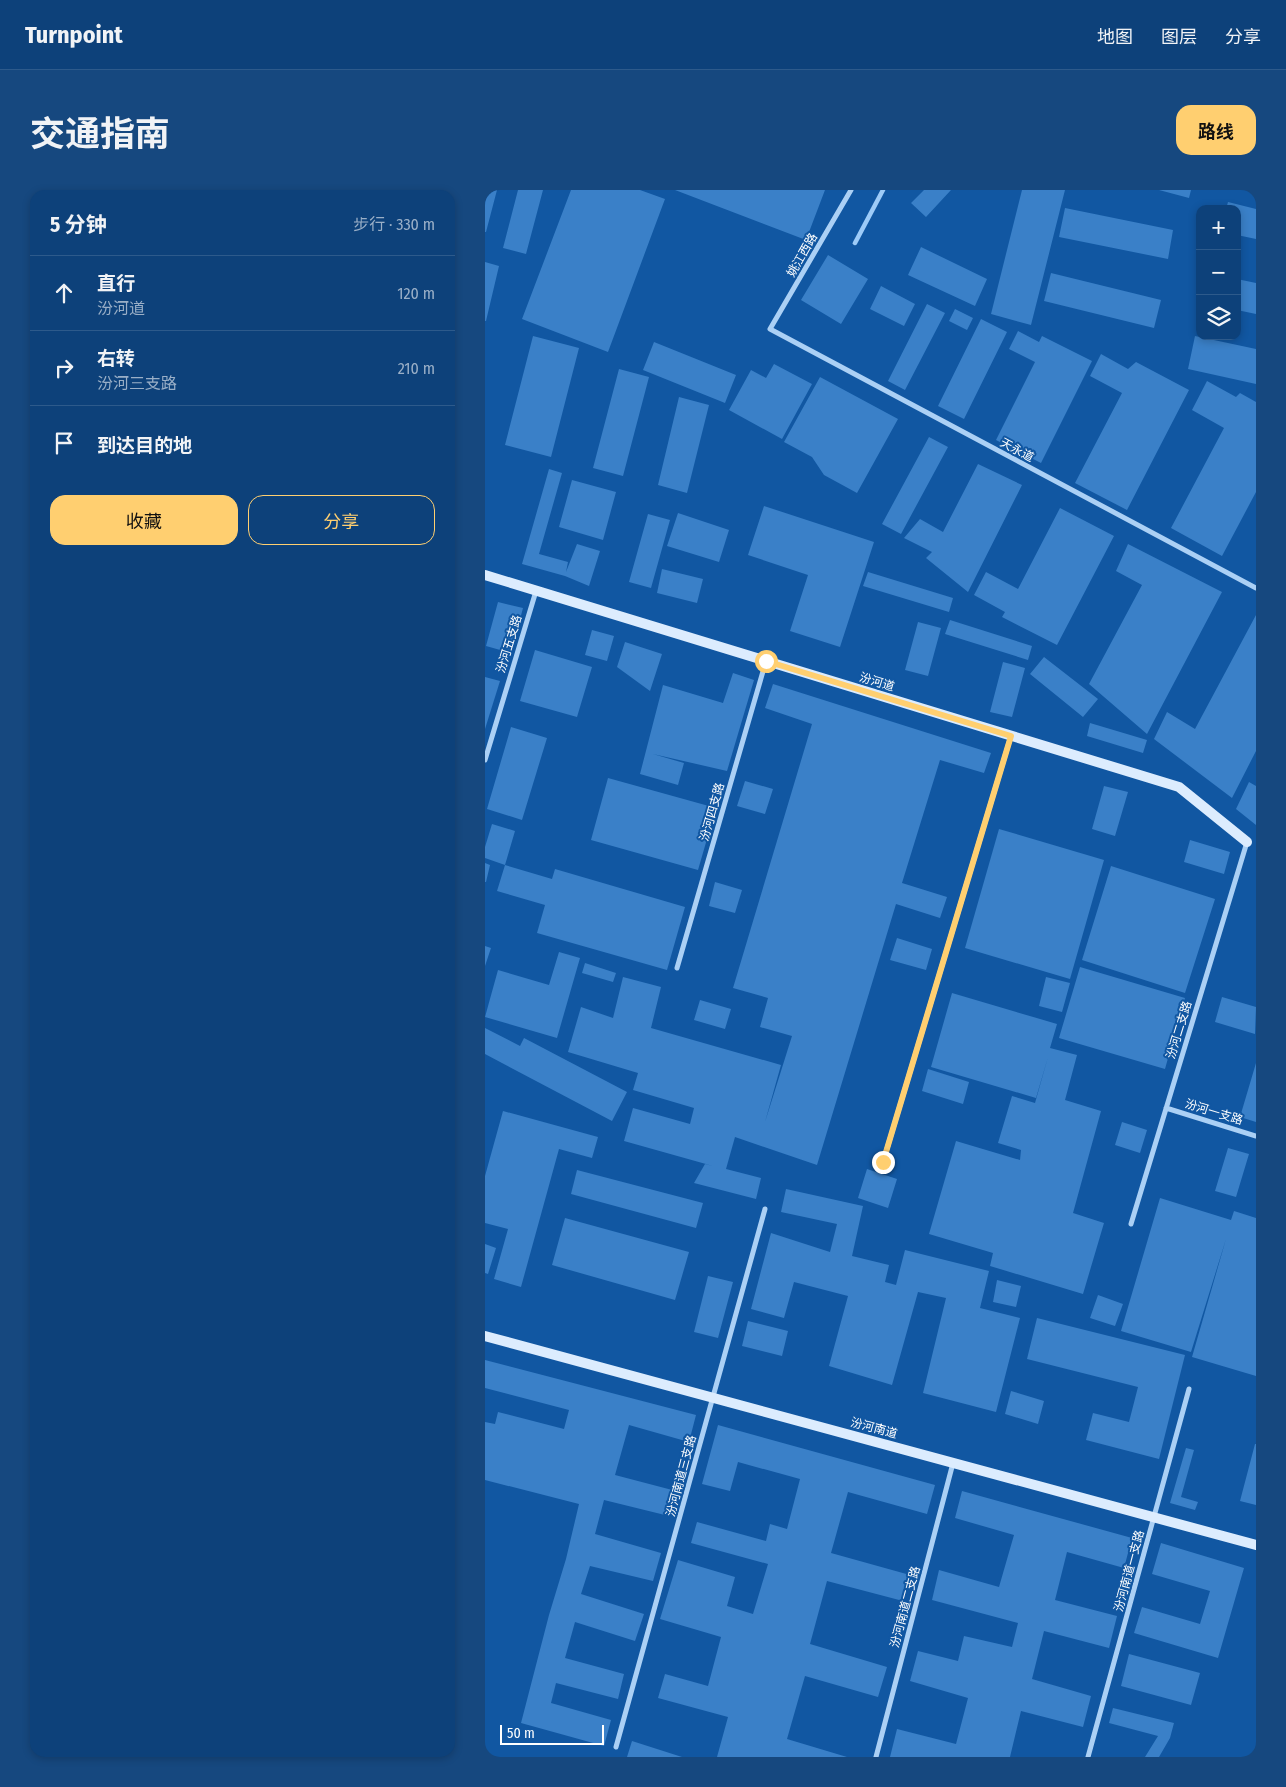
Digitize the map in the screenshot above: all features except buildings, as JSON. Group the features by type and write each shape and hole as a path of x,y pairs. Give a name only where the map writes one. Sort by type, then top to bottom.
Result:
{"street":[{"name":"姚江西路","path":"770,330 851,190"},
{"name":"天永道","path":"770,330 1256,588"},
{"name":"汾河道","path":"485,575 1179,787 1247,842"},
{"name":"汾河五支路","path":"485,760 536,591"},
{"name":"汾河四支路","path":"677,968 766,661"},
{"path":"883,1162 1011,736"},
{"name":"汾河二支路","path":"1131,1224 1247,842"},
{"name":"汾河一支路","path":"1166,1108 1256,1136"},
{"name":"汾河南道三支路","path":"616,1747 765,1210"},
{"name":"汾河南道","path":"485,1336 1256,1545"},
{"name":"汾河南道一支路","path":"1088,1757 1189,1389"},
{"name":"汾河南道二支路","path":"876,1757 953,1462"}],"waterway":[{"path":"855,243 883,190"}],"route":[{"path":"766,661 1011,736 883,1162"}]}
